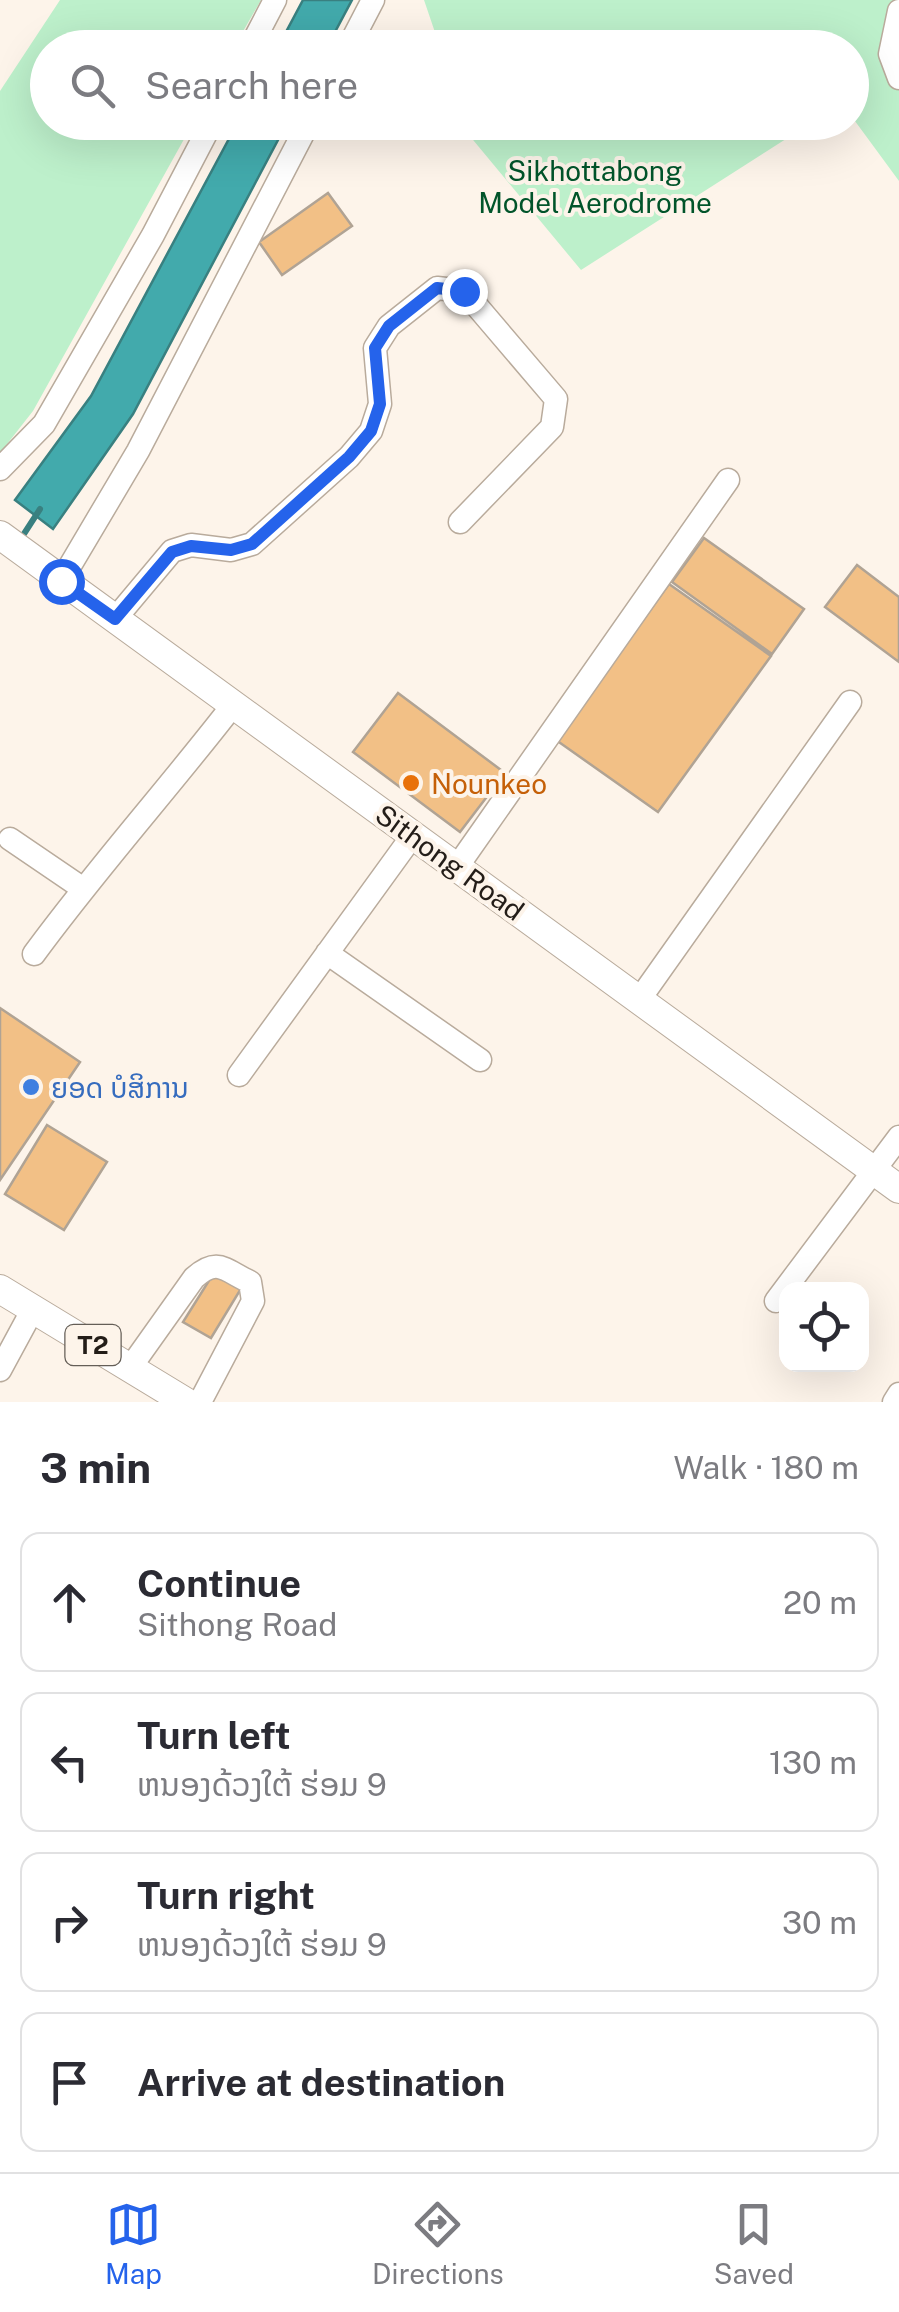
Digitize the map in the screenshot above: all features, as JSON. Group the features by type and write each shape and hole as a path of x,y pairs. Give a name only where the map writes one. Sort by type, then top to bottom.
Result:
{"main road":[{"name":"Sithong Road","path":"0,536 899,1189"},
{"name":"T2","path":"0,1289 186,1402"}],"street":[{"path":"259,30 275,0"},
{"path":"357,30 373,0"},
{"path":"899,11 890,54 899,78"},
{"path":"0,469 44,424 153,236 203,140"},
{"path":"58,579 138,451 300,140"},
{"path":"115,619 172,552 191,546 231,550 252,544 349,457 371,431 380,404 375,348 389,326 437,288 464,291 556,399 552,427 460,522"},
{"path":"457,867 728,480"},
{"path":"639,1000 850,702"},
{"path":"34,954 82,888 234,705"},
{"path":"238,1076 413,835"},
{"path":"10,839 82,888"},
{"path":"327,953 480,1060"},
{"path":"776,1301 899,1137"},
{"path":"130,1368 194,1278 207,1266 216,1266 250,1282 253,1301 200,1402"},
{"path":"0,1370 33,1309"},
{"path":"894,1402 899,1394"}],"green space":[{"path":"60,0 261,0 244,30 40,30"},
{"path":"424,0 899,0 899,181 869,140 869,30 434,30"},
{"path":"30,46 30,140 184,140 33,411 0,453 0,91"},
{"name":"Sikhottabong Model Aerodrome","path":"473,140 784,140 581,270"}],"water":[{"path":"303,0 352,0 336,30 287,30"},
{"path":"228,140 278,140 133,414 53,529 15,500 91,396"}],"building":[{"path":"328,193 352,226 282,275 259,242"},
{"path":"704,538 804,609 772,654 672,582"},
{"path":"857,565 899,597 899,662 825,607"},
{"path":"669,584 771,656 658,812 556,740"},
{"path":"398,693 505,773 460,832 353,752"},
{"name":"ຍອດ ບໍສິການ","path":"0,1008 80,1062 0,1180"},
{"path":"47,1125 107,1162 64,1230 5,1194"},
{"path":"215,1271 242,1287 211,1338 183,1322"}],"waterway":[{"path":"20,540 40,509"}],"place":[{"name":"Nounkeo","path":"411,783"},
{"name":"ຍອດ ບໍສິການ","path":"31,1087"}],"route":[{"path":"61,581 115,619 172,552 191,546 231,550 252,544 349,457 371,431 380,404 375,348 389,326 437,288 464,291"}]}
